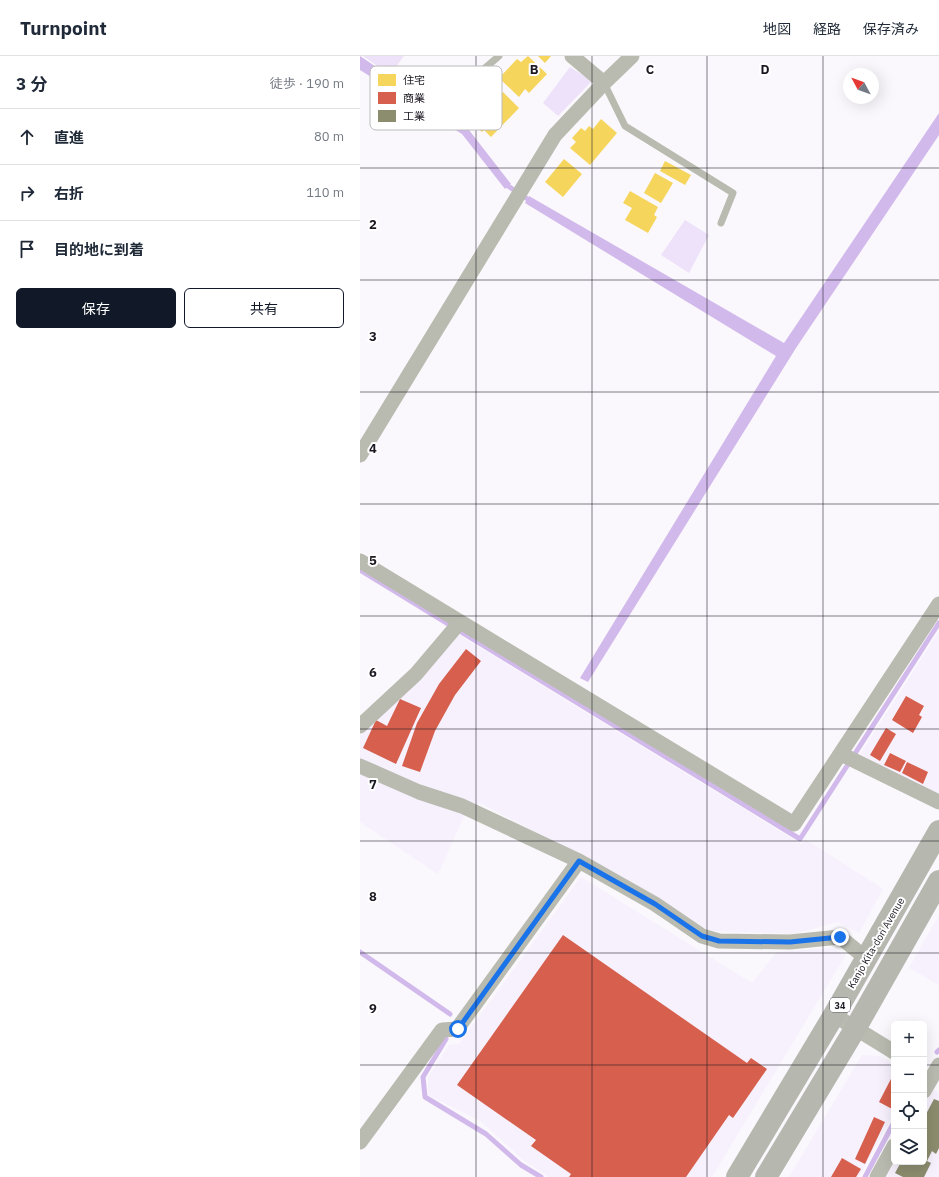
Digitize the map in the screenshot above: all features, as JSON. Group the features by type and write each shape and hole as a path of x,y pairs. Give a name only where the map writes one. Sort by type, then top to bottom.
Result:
{"highway":[{"name":"Kanjo Kita-dori Avenue","path":"737,1177 867,959 939,831"},
{"name":"34","path":"766,1177 855,1029 939,881"}],"street":[{"path":"572,56 604,83"},
{"path":"360,455 555,135 604,83 632,56"},
{"path":"360,561 455,628 794,824 939,604"},
{"path":"360,726 416,674 455,628"},
{"path":"841,754 939,802"},
{"path":"360,766 419,792 462,806 579,861 655,904 702,936 719,941 790,942 840,937 867,959"},
{"path":"360,1142 442,1030 458,1029 579,861"},
{"path":"834,1015 891,1050"},
{"path":"927,1085 934,1072"},
{"path":"877,1177 891,1151"}],"lane":[{"path":"487,66 498,56"},
{"path":"604,83 625,126 733,193 721,223"}],"shaded area":[{"path":"360,56 375,66 370,66 370,76 360,70"},
{"path":"363,56 404,56 397,66 377,66"},
{"path":"570,67 592,81 558,116 543,103"},
{"path":"939,113 939,135 796,348 588,682 580,678 776,356 525,203 529,196 784,343"},
{"path":"456,130 469,130 511,184 505,189 462,134"},
{"path":"685,220 709,235 689,273 661,255"},
{"path":"939,631 939,793 938,795 859,756"},
{"path":"456,633 801,844 805,839 883,889 859,933 837,922 794,934 709,931 597,864 480,803 464,816 438,874 360,822 360,732"},
{"path":"581,877 752,983 777,952 831,948 845,956 712,1177 549,1177 523,1160 482,1122 428,1095 428,1077 449,1045 459,1044"},
{"path":"939,915 939,985 909,968"},
{"path":"862,1055 880,1056 891,1064 891,1119 859,1177 789,1177"},
{"path":"932,1089 939,1093 939,1177 884,1177 891,1164 927,1165 927,1098"}],"building: 住宅":[{"path":"528,56 547,74 529,93 525,89 519,97 502,81 502,75 517,59 521,62"},
{"path":"538,56 551,56 545,63"},
{"path":"503,92 519,108 502,126"},
{"path":"601,119 617,133 590,165 570,148 576,142 572,138 581,128 585,131 589,126 593,129"},
{"path":"484,130 498,130 491,137"},
{"path":"564,159 582,174 563,197 545,182"},
{"path":"665,161 691,175 685,185 660,171"},
{"path":"655,173 673,183 661,203 644,193"},
{"path":"630,191 658,207 654,215 657,217 648,233 625,220 632,208 623,203"}],"building: 商業":[{"path":"466,649 481,661 455,695 435,731 420,772 402,766 417,723 439,684"},
{"path":"906,696 924,706 919,715 922,717 913,733 892,720"},
{"path":"400,699 421,708 396,764 363,748 376,720 387,726"},
{"path":"886,728 896,734 880,761 870,755"},
{"path":"890,753 906,761 900,772 884,765"},
{"path":"907,762 928,772 923,784 902,773"},
{"path":"563,935 747,1063 751,1058 767,1069 733,1118 729,1115 686,1177 569,1177 571,1174 531,1146 536,1140 457,1085"},
{"path":"891,1079 891,1108 879,1102"},
{"path":"874,1117 885,1122 865,1164 855,1159"},
{"path":"842,1158 861,1169 856,1177 831,1177"}],"building: 工業":[{"path":"934,1099 939,1101 939,1148 936,1154 932,1151 927,1161 927,1129 927,1112"},
{"path":"927,1161 931,1163 924,1177 903,1177 895,1173 899,1165 927,1165"}],"waterway":[{"path":"505,182 508,186 532,202"},
{"path":"360,570 800,839 939,623"},
{"path":"360,952 450,1014"},
{"path":"446,1039 423,1077 425,1097 486,1134 521,1165 541,1177"},
{"path":"865,1177 891,1128"}],"route":[{"path":"458,1029 579,861 655,904 702,936 719,941 790,942 840,937"}]}
